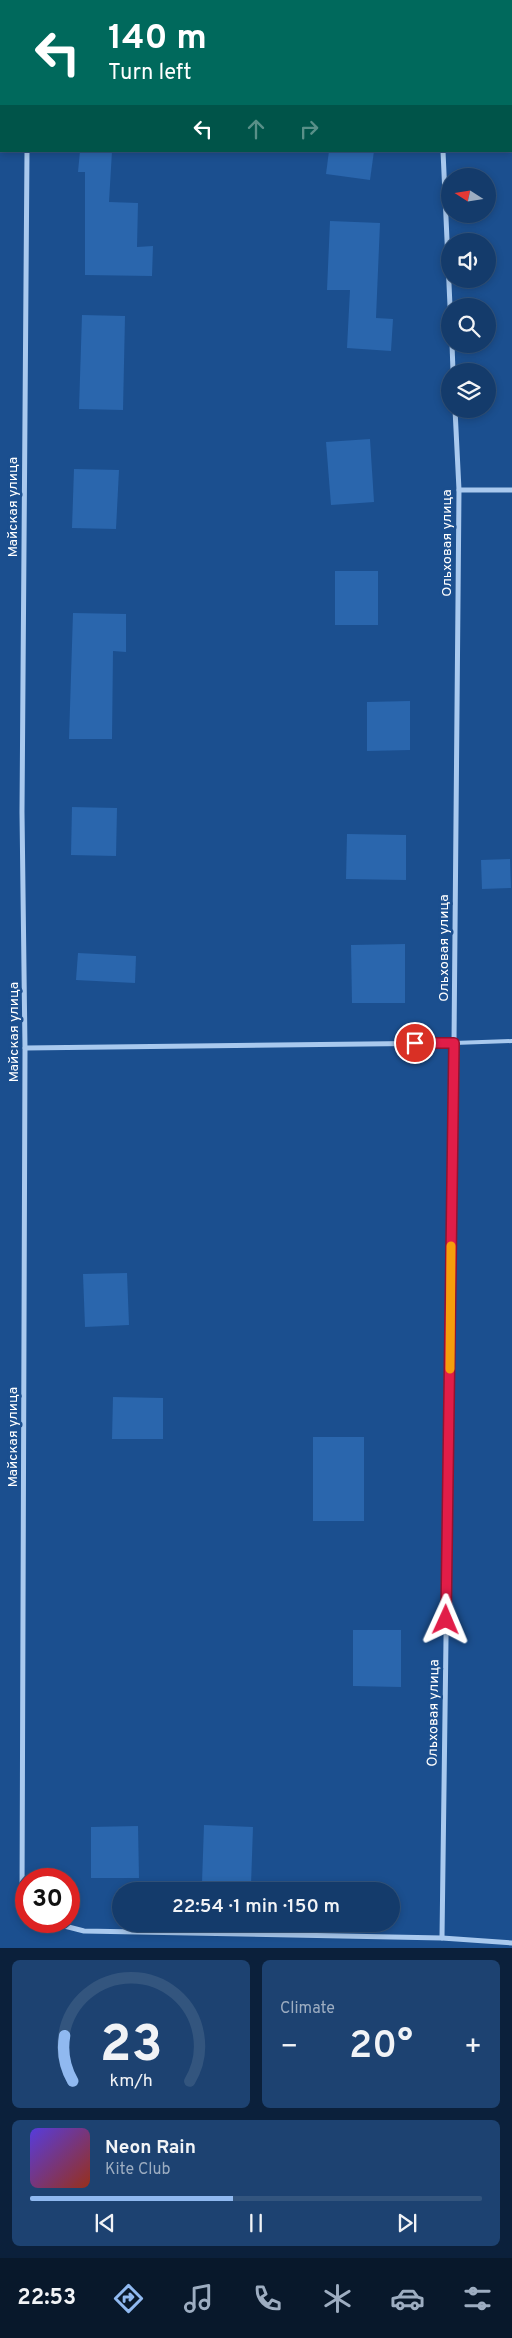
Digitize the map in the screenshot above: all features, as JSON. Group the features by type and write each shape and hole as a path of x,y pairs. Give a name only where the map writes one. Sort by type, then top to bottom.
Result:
{"street":[{"name":"Майская улица","path":"22,1868 25,1048 22,802 27,152"},
{"path":"443,152 450,298"},
{"name":"Ольховая улица","path":"442,1938 459,490 455,418"},
{"path":"459,490 512,490"},
{"path":"25,1048 454,1043"},
{"path":"80,1929 442,1938 512,1943"}],"lane":[{"path":"454,1043 512,1041"}],"building":[{"path":"80,152 112,152 109,202 138,203 137,247 153,246 152,276 85,275 85,172 78,172"},
{"path":"329,152 374,152 370,180 326,174"},
{"path":"330,221 380,223 376,318 393,319 391,351 347,348 350,290 327,290"},
{"path":"82,315 125,316 123,410 79,409"},
{"path":"370,439 374,502 331,505 326,442"},
{"path":"74,469 119,470 116,529 72,528"},
{"path":"335,571 378,571 378,625 335,625"},
{"path":"73,613 126,614 126,652 113,651 112,739 69,739"},
{"path":"410,701 410,750 367,751 367,702"},
{"path":"72,807 117,808 116,856 71,855"},
{"path":"347,834 406,835 406,880 346,879"},
{"path":"510,859 511,888 482,889 481,860"},
{"path":"405,944 405,1003 352,1003 351,945"},
{"path":"78,953 136,956 135,983 76,980"},
{"path":"127,1273 129,1325 85,1327 83,1274"},
{"path":"113,1397 163,1398 163,1439 112,1439"},
{"path":"313,1437 364,1437 364,1521 313,1521"},
{"path":"353,1630 401,1630 401,1687 353,1686"},
{"path":"204,1825 253,1827 251,1882 202,1882"},
{"path":"138,1826 139,1878 91,1878 91,1827"}],"slow traffic":[{"path":"450,1369 451,1246"}],"route":[{"path":"415,1043 454,1043 446,1620"}]}
